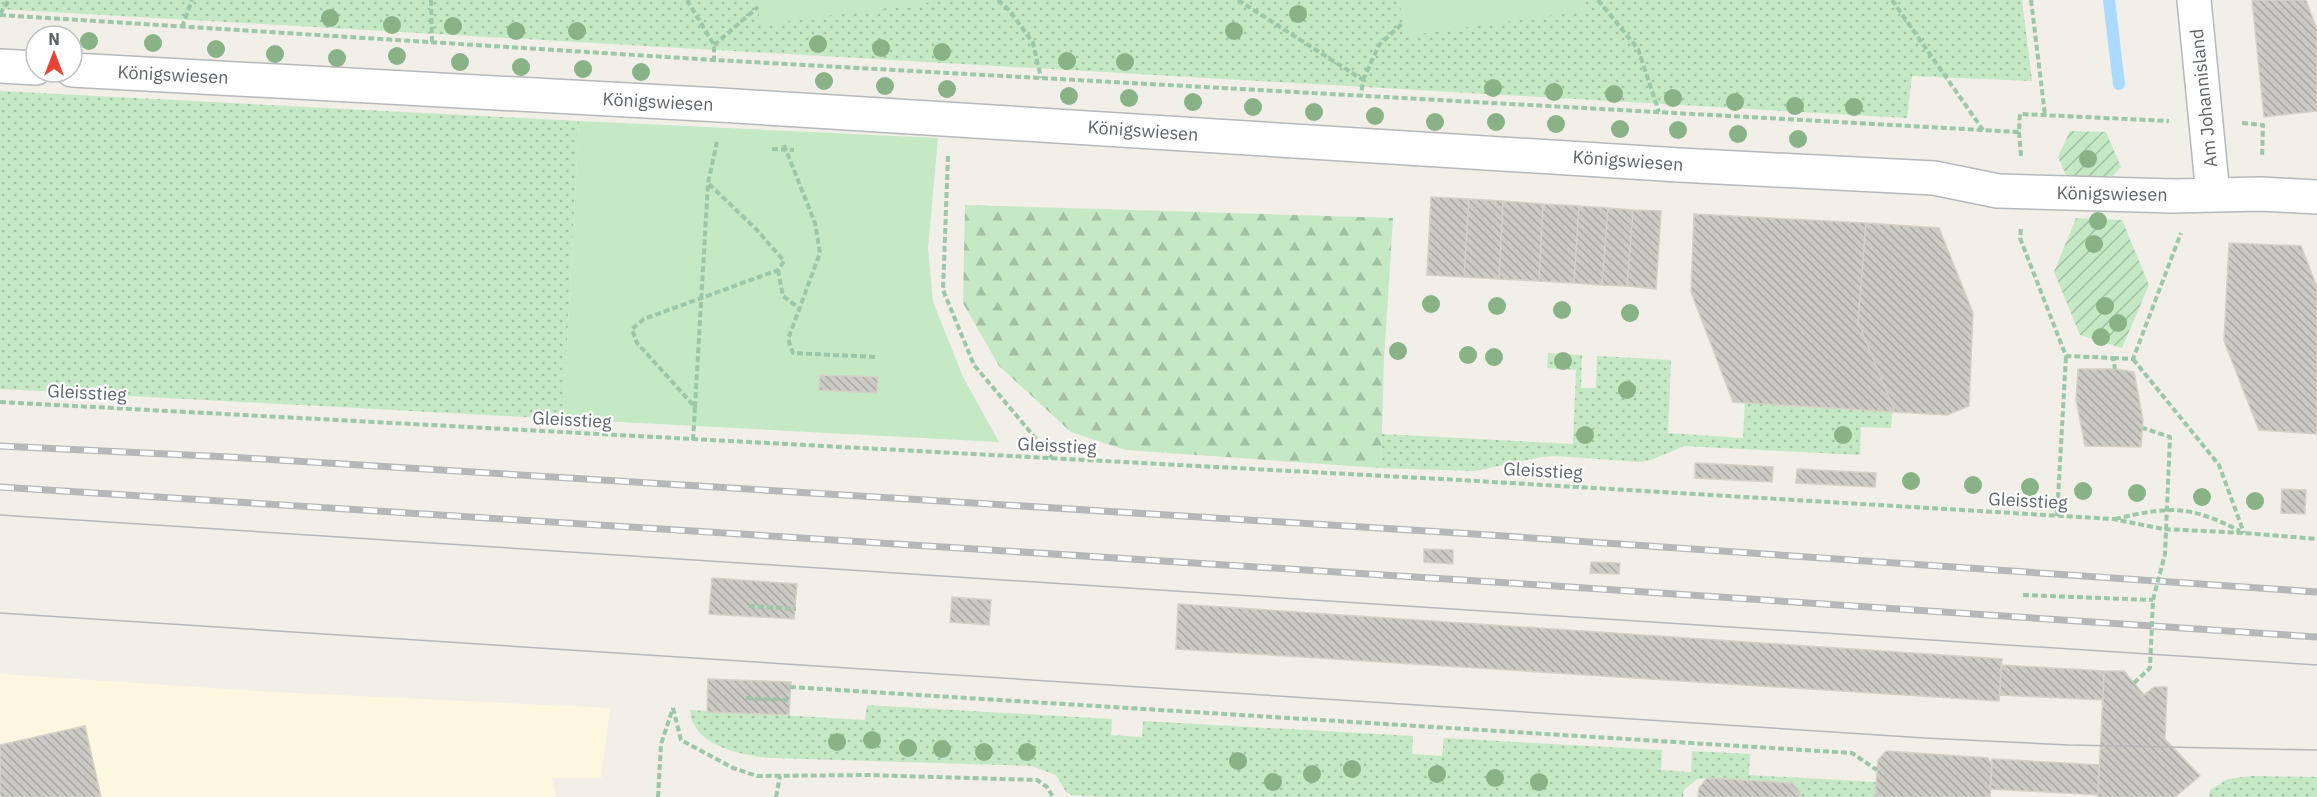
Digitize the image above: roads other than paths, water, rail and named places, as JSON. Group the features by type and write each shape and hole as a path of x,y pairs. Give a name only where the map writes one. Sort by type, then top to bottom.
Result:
{"street":[{"name":"Am Johannisland","path":"2194,0 2213,195"},
{"path":"0,66 24,67"},
{"name":"Königswiesen","path":"84,71 949,118 1679,165 1934,178 1998,191 2173,196 2261,194 2317,197"}],"waterway":[{"path":"2109,0 2119,84"}],"tram line":[{"path":"0,515 2317,665"},
{"path":"0,613 1925,738 2069,745 2317,750"}],"railway":[{"path":"0,446 229,457 1459,533 2317,592"},
{"path":"0,487 2317,637"}]}
